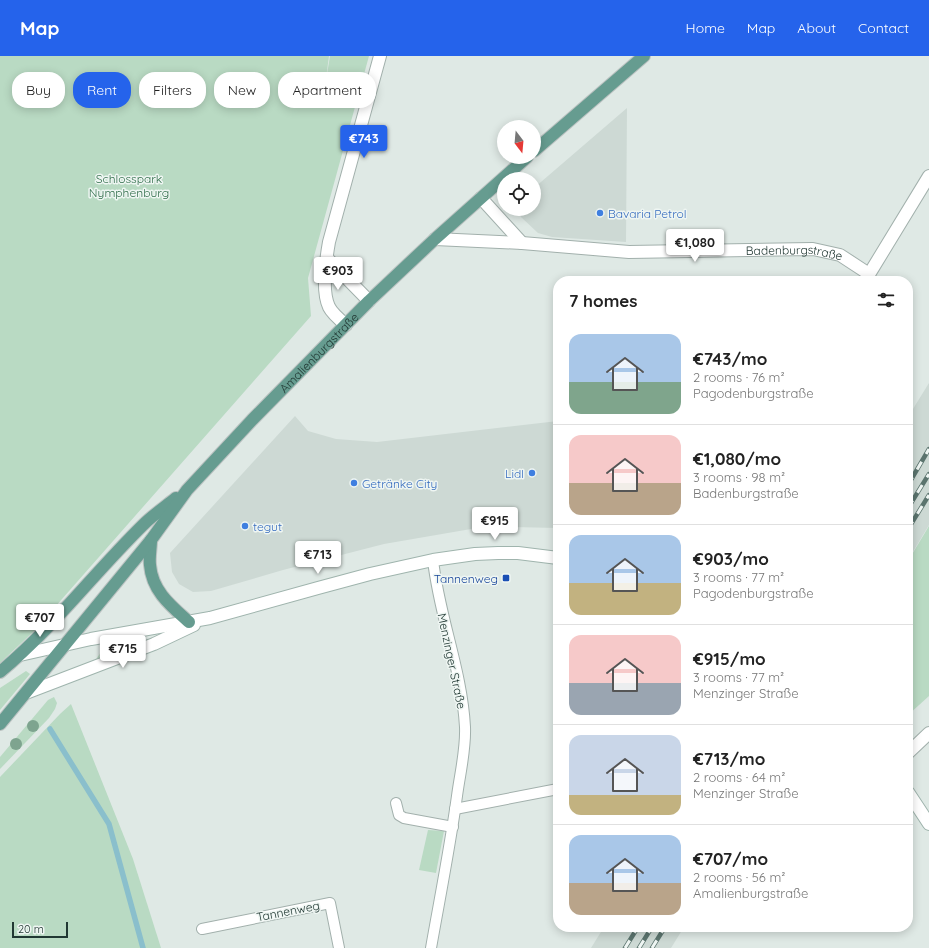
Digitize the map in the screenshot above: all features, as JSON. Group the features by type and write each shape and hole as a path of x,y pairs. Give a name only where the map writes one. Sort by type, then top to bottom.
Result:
{"main road":[{"path":"541,145 644,56"},
{"name":"Amalienburgstraße","path":"66,644 151,540 187,490 252,420 434,239 520,164"},
{"name":"Amalienburgstraße","path":"20,655 143,524 187,490"},
{"path":"151,540 150,566 153,579 158,590 165,600 189,622"},
{"path":"0,724 66,644"},
{"path":"0,672 20,655"}],"street":[{"path":"346,325 329,307 325,282 329,242 380,56"},
{"path":"868,276 929,176"},
{"path":"481,198 522,243"},
{"name":"Badenburgstraße","path":"434,239 522,243 629,252 813,249 840,255 866,276"},
{"path":"327,258 369,302"},
{"path":"20,655 66,644 210,618 318,588 434,560 475,554 498,553 518,553 553,557"},
{"path":"26,693 154,644 210,618"},
{"path":"913,748 929,733"},
{"path":"913,800 929,824"}],"lane":[{"name":"Menzinger Straße","path":"434,560 436,582 462,701 465,728 453,827"},
{"path":"455,809 553,790"},
{"path":"396,803 399,815 404,818 453,827 431,948"},
{"name":"Tannenweg","path":"202,929 330,903 339,948"}],"shaded area":[{"path":"627,108 626,242 552,237 538,233 521,216 541,216 541,182"},
{"path":"929,383 929,525 913,552 913,409"},
{"path":"295,416 308,431 336,439 377,442 553,422 553,528 512,527 471,529 384,544 283,570 211,591 193,592 179,584 172,572 170,553"},
{"path":"601,932 681,932 671,948 591,948"}],"green space":[{"name":"Schlosspark Nymphenburg","path":"0,56 329,56 327,72 278,72 278,108 355,108 308,278 311,316 33,632 0,663"},
{"name":"Schlosspark Nymphenburg","path":"330,56 369,56 365,72 327,72"},
{"path":"929,526 929,696 913,710 913,553"},
{"path":"137,640 138,643 96,659 105,647"},
{"path":"26,671 30,674 0,710 0,688"},
{"path":"54,697 57,703 49,718 0,769 0,757 48,700"},
{"path":"71,704 133,859 161,948 0,948 0,777"},
{"path":"428,830 444,831 436,873 419,870"}],"waterway":[{"path":"50,729 109,824 143,948"}],"railway":[{"path":"913,476 929,449"},
{"path":"913,500 929,474"},
{"path":"913,521 929,495"},
{"path":"625,948 635,932"},
{"path":"639,948 649,932"},
{"path":"652,948 662,932"}],"place":[{"name":"Bavaria Petrol","path":"600,213"},
{"name":"Lidl","path":"532,473"},
{"name":"Getränke City","path":"354,483"},
{"name":"tegut","path":"245,526"},
{"name":"Tannenweg","path":"506,578"}]}
